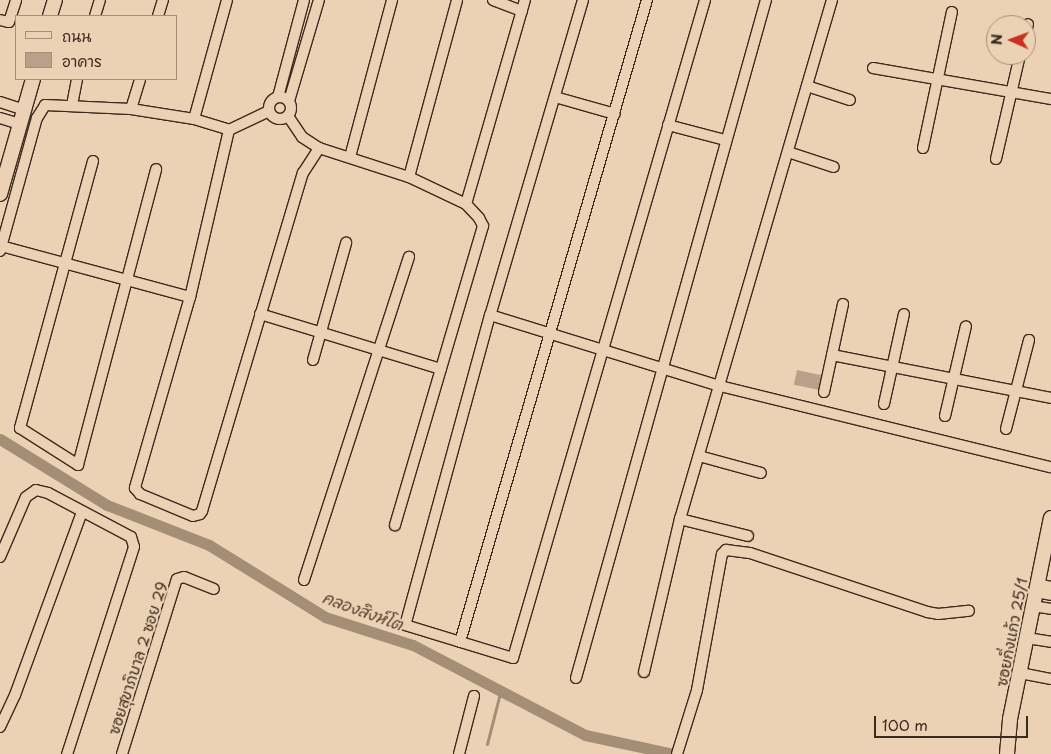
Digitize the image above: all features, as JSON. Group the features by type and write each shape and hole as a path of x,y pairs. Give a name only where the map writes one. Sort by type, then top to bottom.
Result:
{"street":[{"path":"0,20 9,22 16,0"},
{"path":"50,15 55,0"},
{"path":"95,15 100,0"},
{"path":"158,15 163,0"},
{"path":"194,119 227,0"},
{"path":"304,0 278,97 271,101 270,111 276,119 288,116 292,109 289,101 319,0"},
{"path":"350,157 392,0"},
{"path":"409,177 457,0"},
{"path":"493,0 522,11"},
{"path":"466,204 525,0"},
{"path":"583,0 490,315 405,625 513,658 705,0"},
{"path":"460,642 647,0"},
{"path":"576,678 661,368 766,0"},
{"path":"644,672 680,519 832,0"},
{"path":"923,148 936,79 952,12"},
{"path":"996,159 1018,65"},
{"path":"872,68 1051,99"},
{"path":"0,194 33,80"},
{"path":"72,105 78,80"},
{"path":"131,109 140,80"},
{"path":"807,86 850,100"},
{"path":"278,97 289,101"},
{"path":"555,97 614,114"},
{"path":"0,102 24,110"},
{"path":"190,297 63,261 1,248 41,108 52,103 131,109 194,119 229,130 270,111"},
{"path":"288,116 302,137 319,148 409,177 466,204 480,218 483,226 395,525"},
{"path":"0,118 20,124"},
{"path":"668,125 725,140"},
{"path":"229,130 190,297 135,488 140,494 193,516 200,514 202,511 303,173 319,148"},
{"path":"788,152 834,167"},
{"path":"93,160 63,261 20,428 78,465 156,169"},
{"path":"313,360 346,243"},
{"path":"304,580 409,257"},
{"path":"824,392 844,304"},
{"path":"260,314 441,369"},
{"path":"884,404 904,314"},
{"path":"490,315 720,386 1051,467"},
{"path":"945,416 955,381 966,326"},
{"path":"1006,429 1029,340"},
{"path":"832,355 955,381 1051,398"},
{"path":"699,456 761,473"},
{"path":"0,557 26,498 36,490 48,493 131,537 134,547 67,754"},
{"path":"0,727 15,695 82,512"},
{"name":"ซอยกิ่งแก้ว 25/1","path":"1007,754 1020,673 1039,592 1051,518"},
{"path":"680,519 748,536"},
{"path":"677,754 686,719 697,690 722,554 726,550 750,552 927,612 938,614 968,612"},
{"name":"ซอยสุขาภิบาล 2 ซอย 29","path":"122,754 177,580 184,577 214,589"},
{"path":"1039,592 1051,595"},
{"path":"1039,592 1051,609"},
{"path":"1027,638 1051,642"},
{"path":"1020,673 1051,679"},
{"path":"459,754 474,696"}],"building":[{"path":"797,370 821,375 818,390 794,385"}],"waterway":[{"name":"คลองสิงห์โต","path":"0,439 107,505 209,545 325,617 413,645 585,735 674,754"},
{"path":"487,744 501,689"}]}
